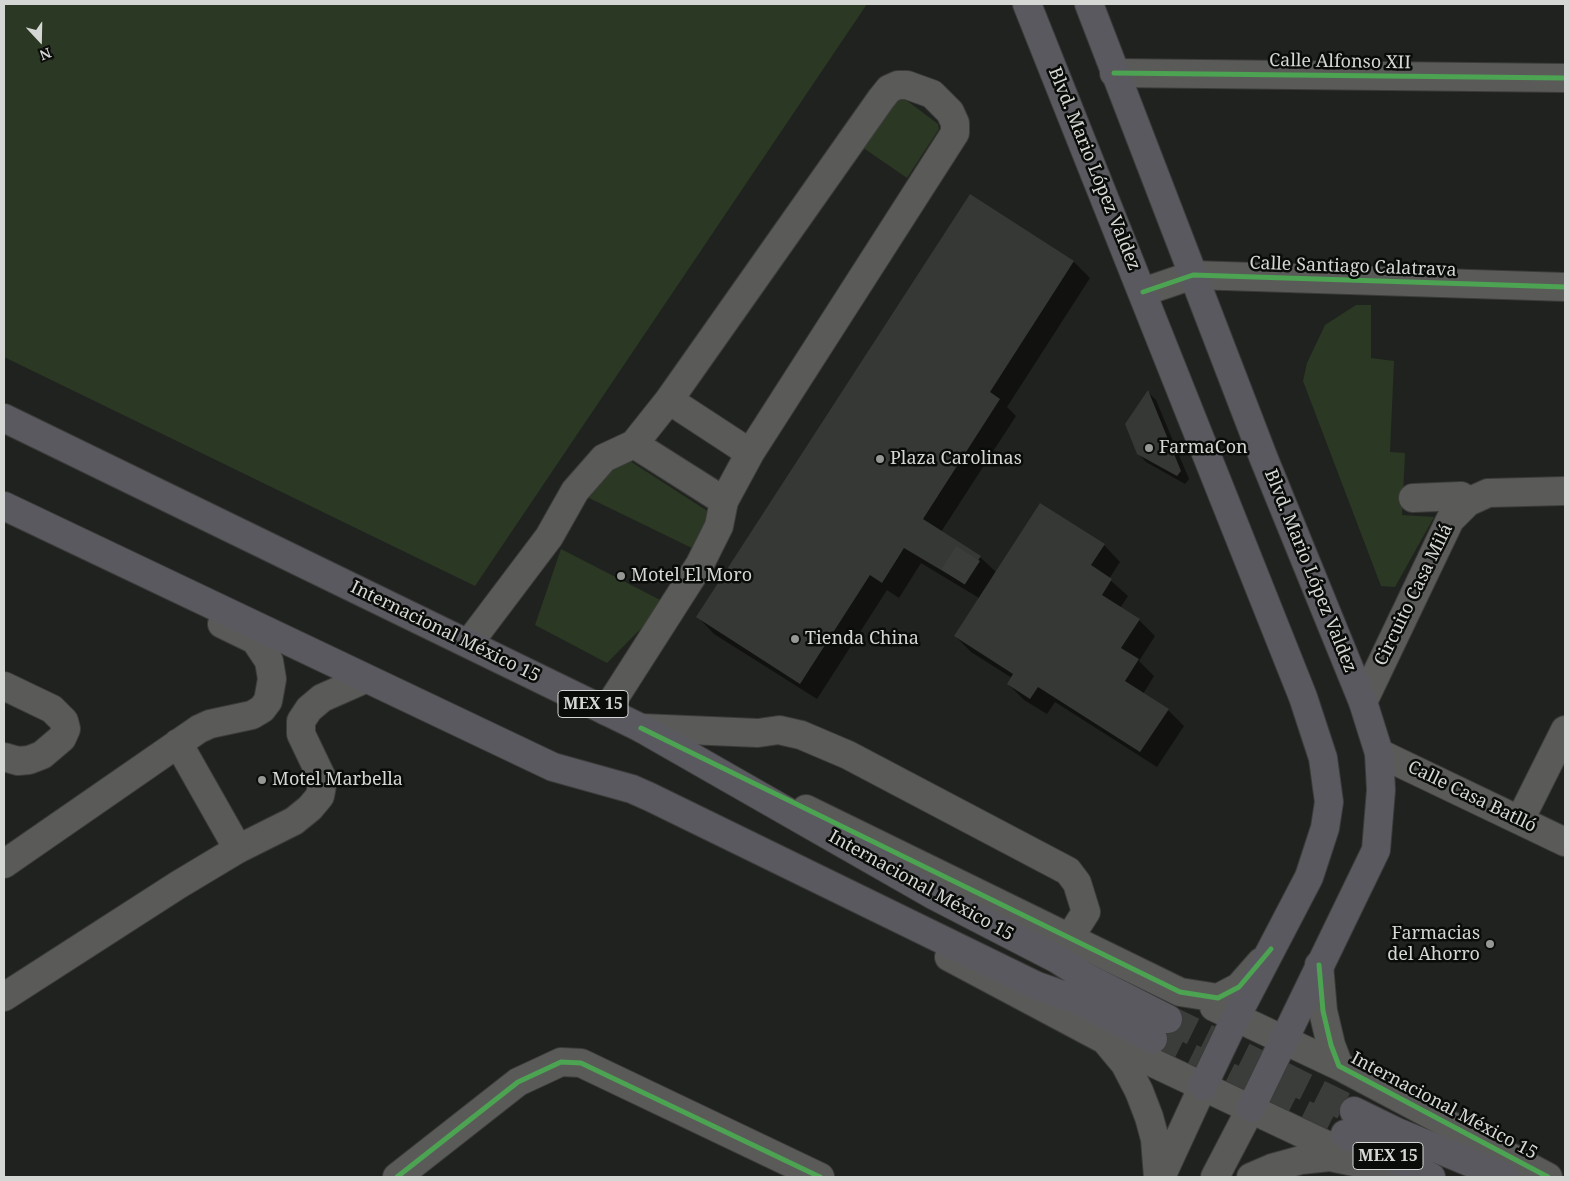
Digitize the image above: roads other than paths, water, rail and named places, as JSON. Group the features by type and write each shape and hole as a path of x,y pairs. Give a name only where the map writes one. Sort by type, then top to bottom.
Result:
{"main road":[{"name":"Blvd. Mario López Valdez","path":"1027,4 1143,292 1216,483 1303,697 1324,758 1329,802 1325,828 1309,877 1236,1017 1203,1086"},
{"name":"Blvd. Mario López Valdez","path":"1088,4 1264,459 1363,702 1379,753 1381,790 1376,850 1283,1038 1251,1108"},
{"name":"Internacional México 15","path":"4,418 641,728 935,896 1160,1029 1028,981 632,789 553,767 4,506"},
{"name":"Internacional México 15","path":"1431,1177 1350,1122 1397,1132 1505,1177"}],"street":[{"name":"Calle Alfonso XII","path":"1114,73 1565,78"},
{"path":"469,644 549,537 575,491 604,458 634,444 669,400 889,89 898,85 907,85 932,94 950,112 955,123 955,133 750,453 724,500 719,526 700,564 606,711"},
{"name":"Calle Santiago Calatrava","path":"1143,292 1193,275 1565,288"},
{"path":"669,400 750,453"},
{"path":"634,444 724,500"},
{"name":"Circuito Casa Milá","path":"1363,702 1450,520 1468,502 1488,493 1565,491"},
{"path":"1414,498 1461,496 1468,502"},
{"path":"4,864 178,743 210,724 252,715 262,709 268,701 272,679 269,661 255,640 204,615 167,584"},
{"path":"4,997 113,926 238,849 294,821 310,808 320,796 323,780 301,734 301,721 322,698 365,679"},
{"path":"4,686 52,709 64,721 66,729 62,738 42,755 29,760 18,761 4,757"},
{"path":"641,728 758,733 778,730 801,735 848,755 1068,871 1077,883 1086,912 1070,938"},
{"path":"641,728 1180,992 1283,1038 1339,1066"},
{"path":"1520,820 1565,730"},
{"path":"178,743 238,849"},
{"name":"Calle Casa Batlló","path":"1379,753 1565,842"},
{"path":"650,798 1105,1040 1394,1177"},
{"path":"1180,992 1218,998 1239,987 1271,949"},
{"name":"Internacional México 15","path":"1319,965 1323,1011 1331,1045 1339,1066 1548,1177"},
{"path":"1105,1040 1125,1064 1139,1091 1155,1139 1160,1177"},
{"path":"397,1177 518,1082 561,1062 581,1063 791,1170 820,1177"},
{"path":"1160,1177 1203,1086"},
{"path":"1215,1177 1251,1108"},
{"path":"1251,1177 1272,1168 1311,1159 1330,1157 1369,1165"}],"tunnel":[{"path":"953,577 971,549"},
{"path":"1168,1019 1354,1111"},
{"path":"1153,1039 1345,1134"}],"place":[{"name":"FarmaCon","path":"1149,448"},
{"name":"Plaza Carolinas","path":"880,459"},
{"name":"Motel El Moro","path":"621,576"},
{"name":"Tienda China","path":"795,639"},
{"name":"Motel Marbella","path":"262,780"},
{"name":"Farmacias del Ahorro","path":"1490,944"}]}
